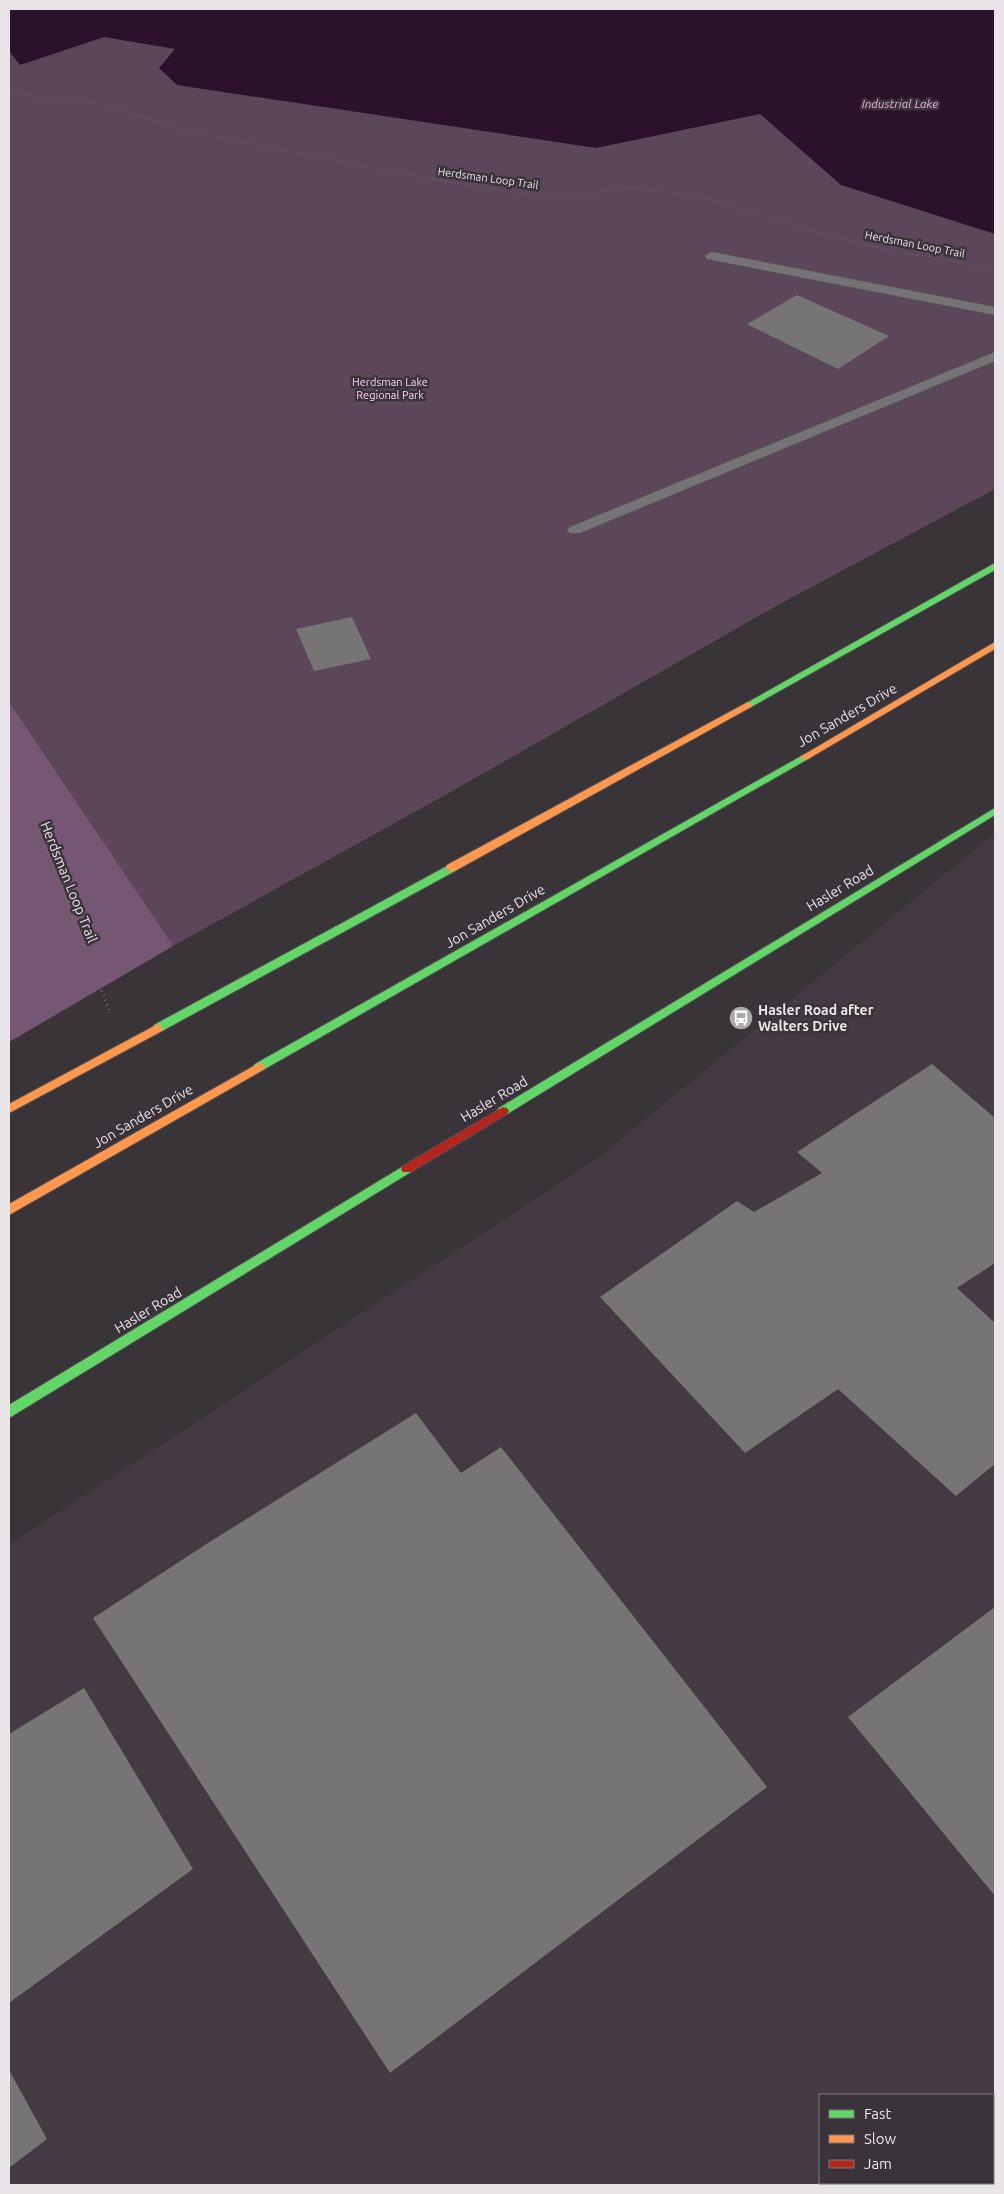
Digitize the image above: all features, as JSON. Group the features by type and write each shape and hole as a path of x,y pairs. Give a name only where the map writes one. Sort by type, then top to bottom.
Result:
{"main road":[{"path":"9,1109 754,702 995,566"},
{"name":"Jon Sanders Drive","path":"9,1210 800,760 995,645"},
{"name":"Hasler Road","path":"9,1412 995,811"}],"lane":[{"path":"712,256 995,310"},
{"path":"575,530 995,356"}],"path":[{"name":"Herdsman Loop Trail","path":"9,94 97,103 187,131 369,168 512,192 571,195 633,188 703,197 823,234 890,251 995,268"},
{"name":"Herdsman Loop Trail","path":"9,756 111,1015"}],"shaded area":[{"path":"9,702 173,946 9,1042"},
{"path":"995,833 995,2185 9,2185 9,1545 599,1157"}],"green space":[{"name":"Herdsman Lake Regional Park","path":"9,9 995,9 995,489 776,606 447,794 173,946 9,1042"}],"water":[{"name":"Industrial Lake","path":"9,9 995,9 995,234 841,185 760,114 596,148 177,85 159,68 175,49 104,37 20,65 9,51"}],"building":[{"path":"797,295 889,336 838,369 747,324"},
{"path":"352,617 371,659 314,671 296,629"},
{"path":"932,1064 995,1118 995,1263 957,1288 995,1323 995,1464 956,1496 838,1389 745,1453 600,1297 737,1201 754,1212 822,1173 797,1152"},
{"path":"416,1413 461,1473 501,1447 767,1787 390,2073 93,1618 208,1543"},
{"path":"995,1607 995,1896 848,1717"},
{"path":"84,1688 193,1869 9,2003 9,1734"},
{"path":"9,2070 47,2139 9,2168"}],"traffic: fast":[{"path":"748,705 995,566"},
{"path":"259,1067 805,757"},
{"path":"503,1111 995,811"},
{"path":"158,1028 451,868"},
{"path":"9,1412 407,1169"}],"traffic: slow":[{"path":"805,757 995,645"},
{"path":"451,868 748,705"},
{"path":"9,1109 158,1028"},
{"path":"9,1210 259,1067"}],"traffic: jam":[{"path":"407,1169 503,1111"}],"place":[{"name":"Hasler Road after Walters Drive","path":"741,1018"}]}
